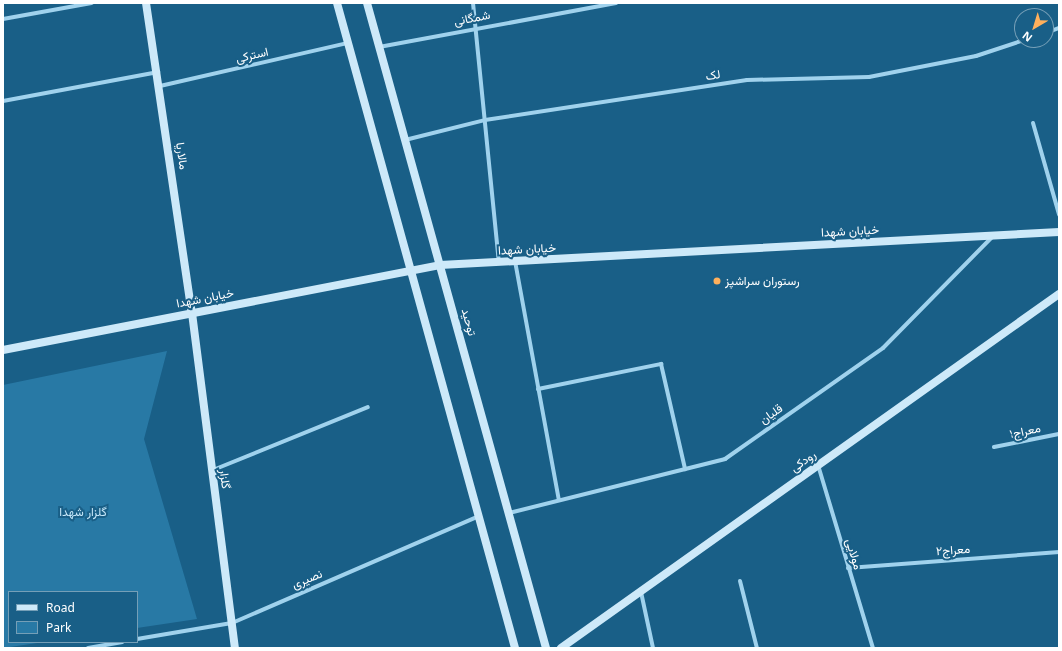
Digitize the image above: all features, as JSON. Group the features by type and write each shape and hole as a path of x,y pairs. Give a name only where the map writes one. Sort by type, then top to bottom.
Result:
{"street":[{"path":"3,18 92,3"},
{"name":"مالاریا","path":"146,3 158,72 192,313"},
{"path":"337,3 515,648"},
{"name":"توحید","path":"367,3 546,648"},
{"path":"473,3 499,262"},
{"name":"شمگانی","path":"379,47 476,27 616,3"},
{"name":"استرکی","path":"160,86 348,43"},
{"name":"لک","path":"405,140 485,120 747,80 869,77 976,56 1014,43"},
{"path":"3,102 158,72"},
{"path":"1033,123 1059,214"},
{"name":"خیابان شهدا","path":"3,350 440,265 1059,232"},
{"name":"قلیان","path":"509,513 725,459 883,348 993,236"},
{"path":"515,261 559,500"},
{"name":"رودکی","path":"562,648 1059,294"},
{"name":"گلزار","path":"192,313 235,648"},
{"path":"538,389 661,364 686,469"},
{"path":"212,470 368,408"},
{"name":"معراج۱","path":"994,447 1059,434"},
{"name":"مولایی","path":"818,465 873,648"},
{"name":"نصیری","path":"138,639 232,623 479,516"},
{"name":"معراج۲","path":"848,568 1059,552"},
{"path":"740,581 757,648"},
{"path":"641,592 653,648"},
{"path":"88,648 116,643"}],"green space":[{"name":"گلزار شهدا","path":"167,351 144,439 197,619 138,628 138,591 8,591 8,643 37,643 3,648 3,385"}],"place":[{"name":"رستوران سراشپز","path":"717,281"}]}
